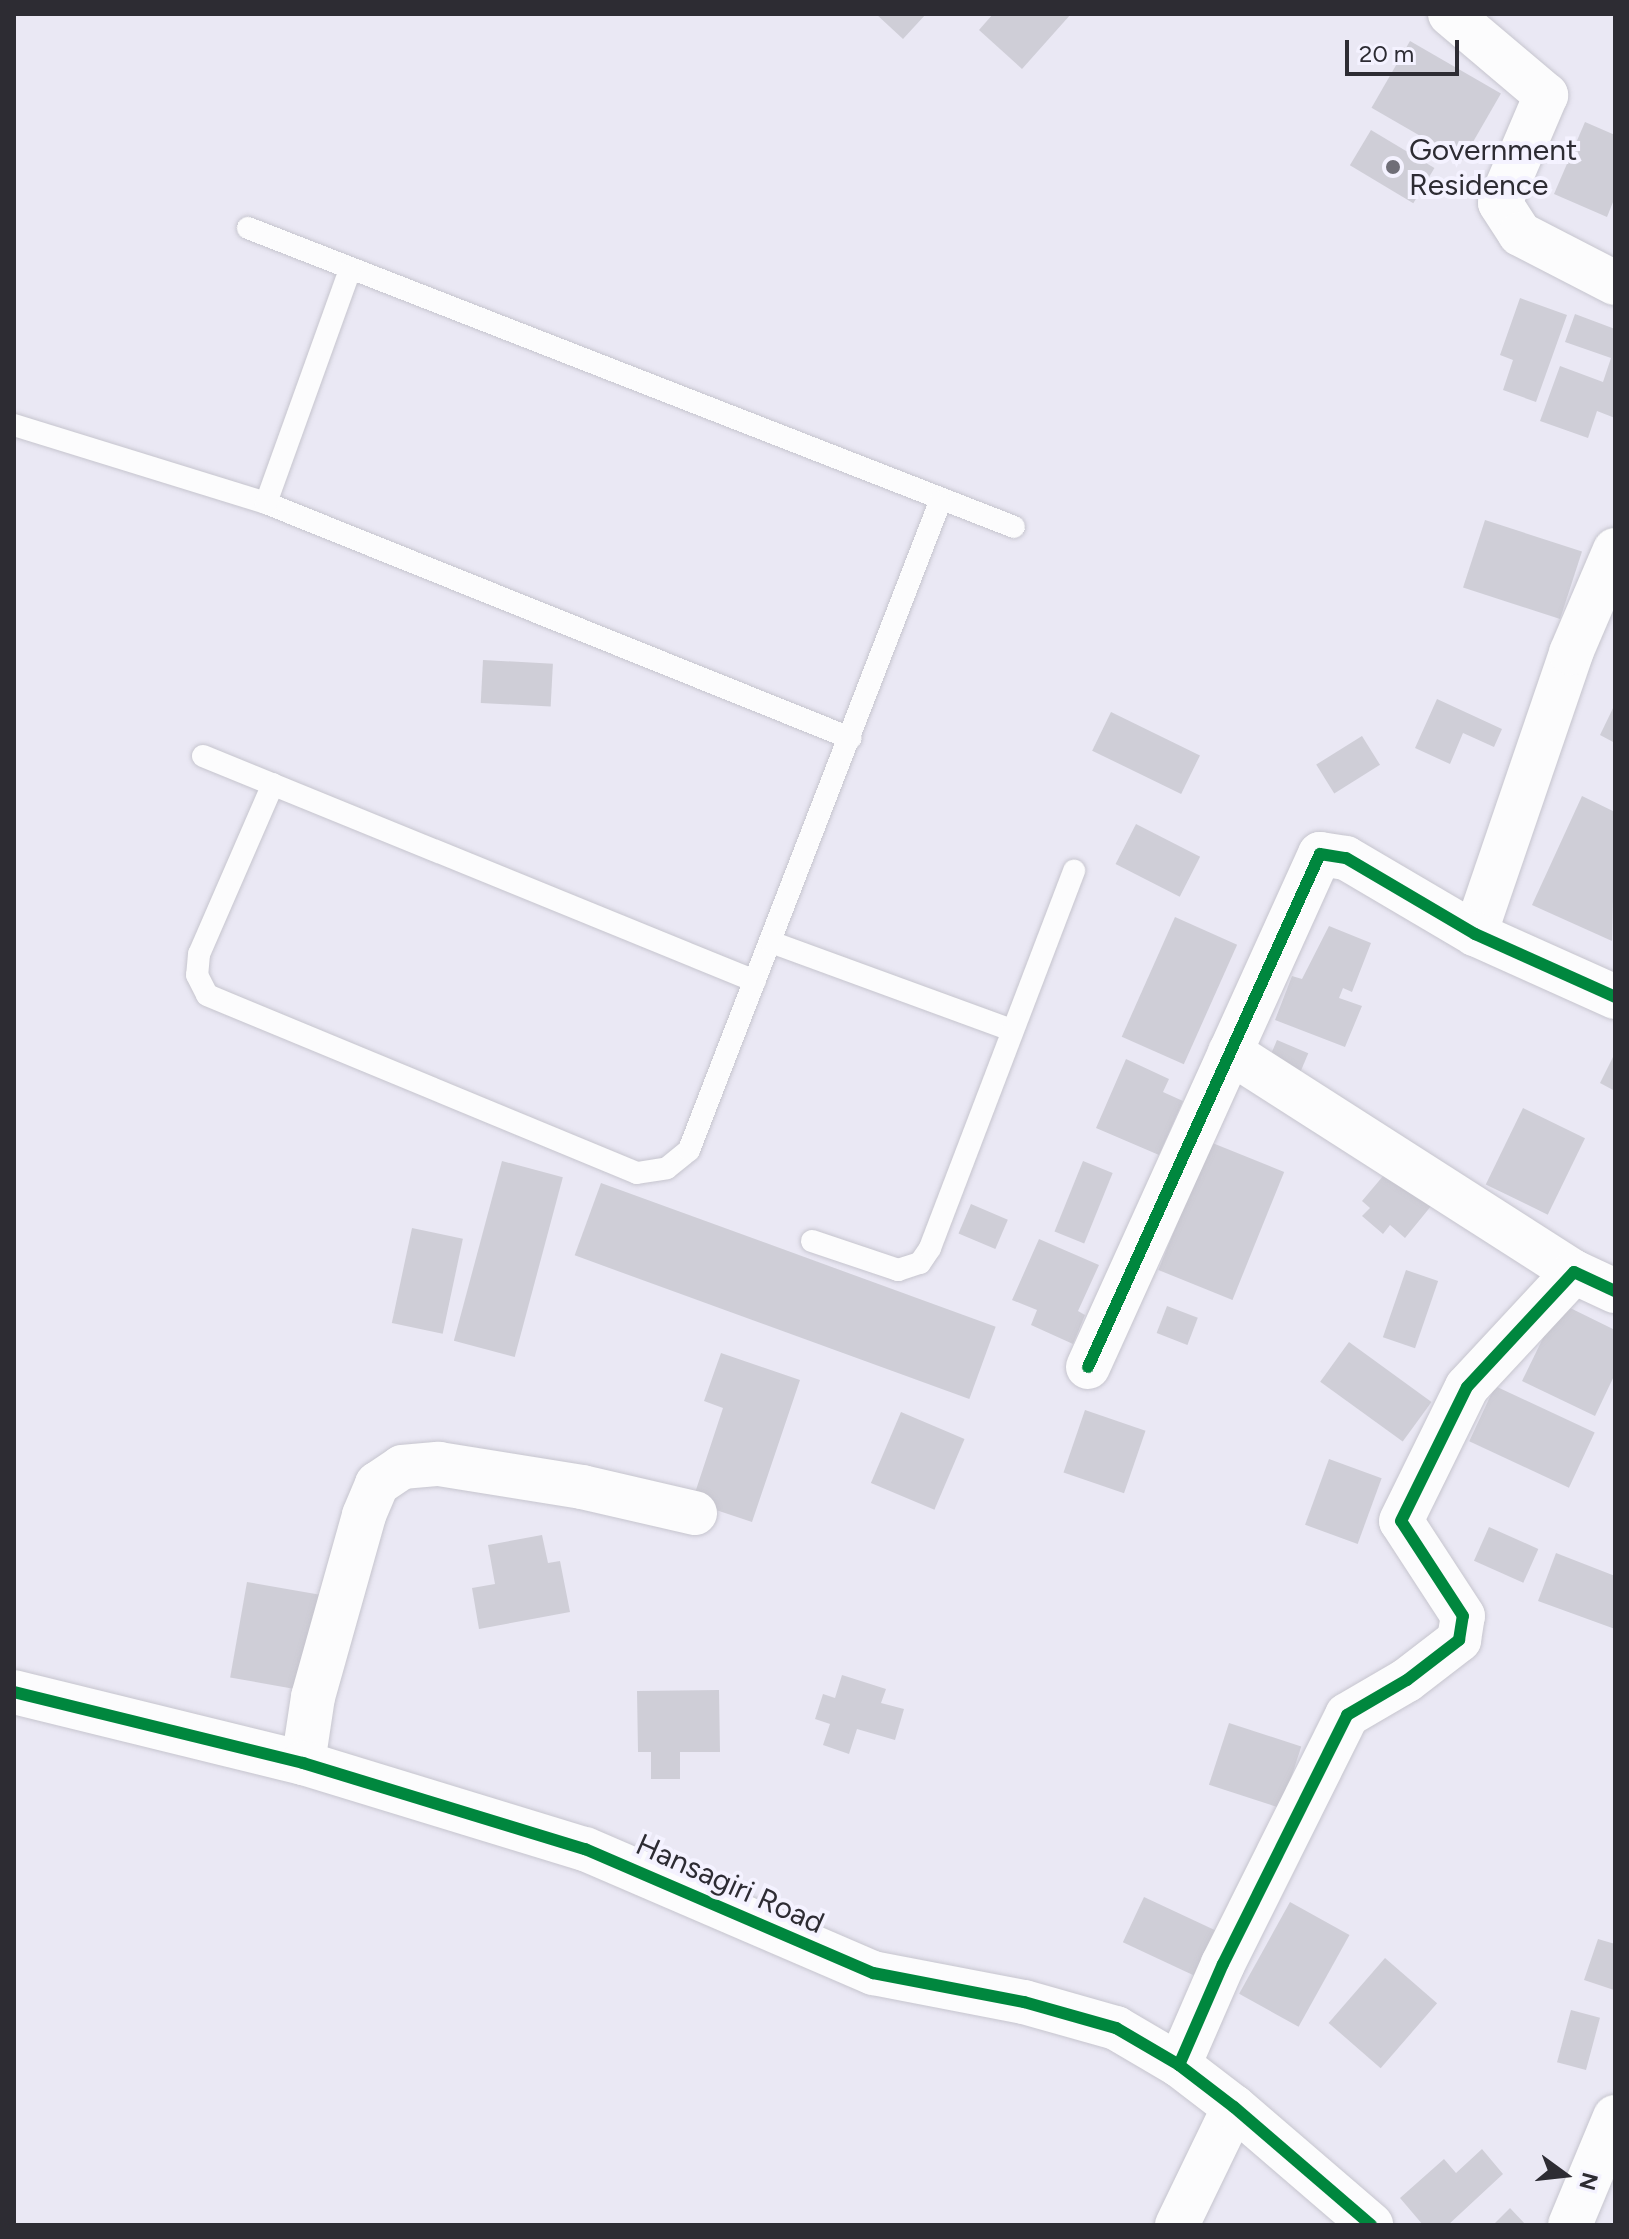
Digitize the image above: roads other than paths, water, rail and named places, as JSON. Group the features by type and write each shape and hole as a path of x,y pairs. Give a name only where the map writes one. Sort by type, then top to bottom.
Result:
{"street":[{"path":"1450,14 1546,95 1500,203 1520,234 1615,283"},
{"path":"1475,934 1571,653 1615,550"},
{"path":"1088,1367 1320,854 1346,858 1475,934 1615,997"},
{"path":"1230,1052 1574,1272 1615,1291"},
{"path":"1179,2065 1223,1964 1347,1715 1407,1680 1459,1640 1463,1616 1401,1521 1467,1387 1574,1272"},
{"path":"303,1763 313,1697 364,1515 377,1484 402,1467 439,1464 582,1487 695,1513"},
{"name":"Hansagiri Road","path":"14,1692 303,1763 585,1849 873,1973 1076,2013 1116,2028 1179,2065 1234,2107 1371,2225"},
{"path":"1177,2225 1234,2107"},
{"path":"1570,2225 1615,2117"}],"lane":[{"path":"248,228 940,502 1014,527"},
{"path":"266,503 350,270"},
{"path":"14,425 266,503 850,738"},
{"path":"273,784 199,954 197,975 207,995 637,1173 667,1168 689,1150 940,502"},
{"path":"203,756 755,981"},
{"path":"812,1241 898,1270 920,1263 930,1248 1074,871"},
{"path":"771,942 1012,1030"}],"place":[{"name":"Government Residence","path":"1393,167"}]}
